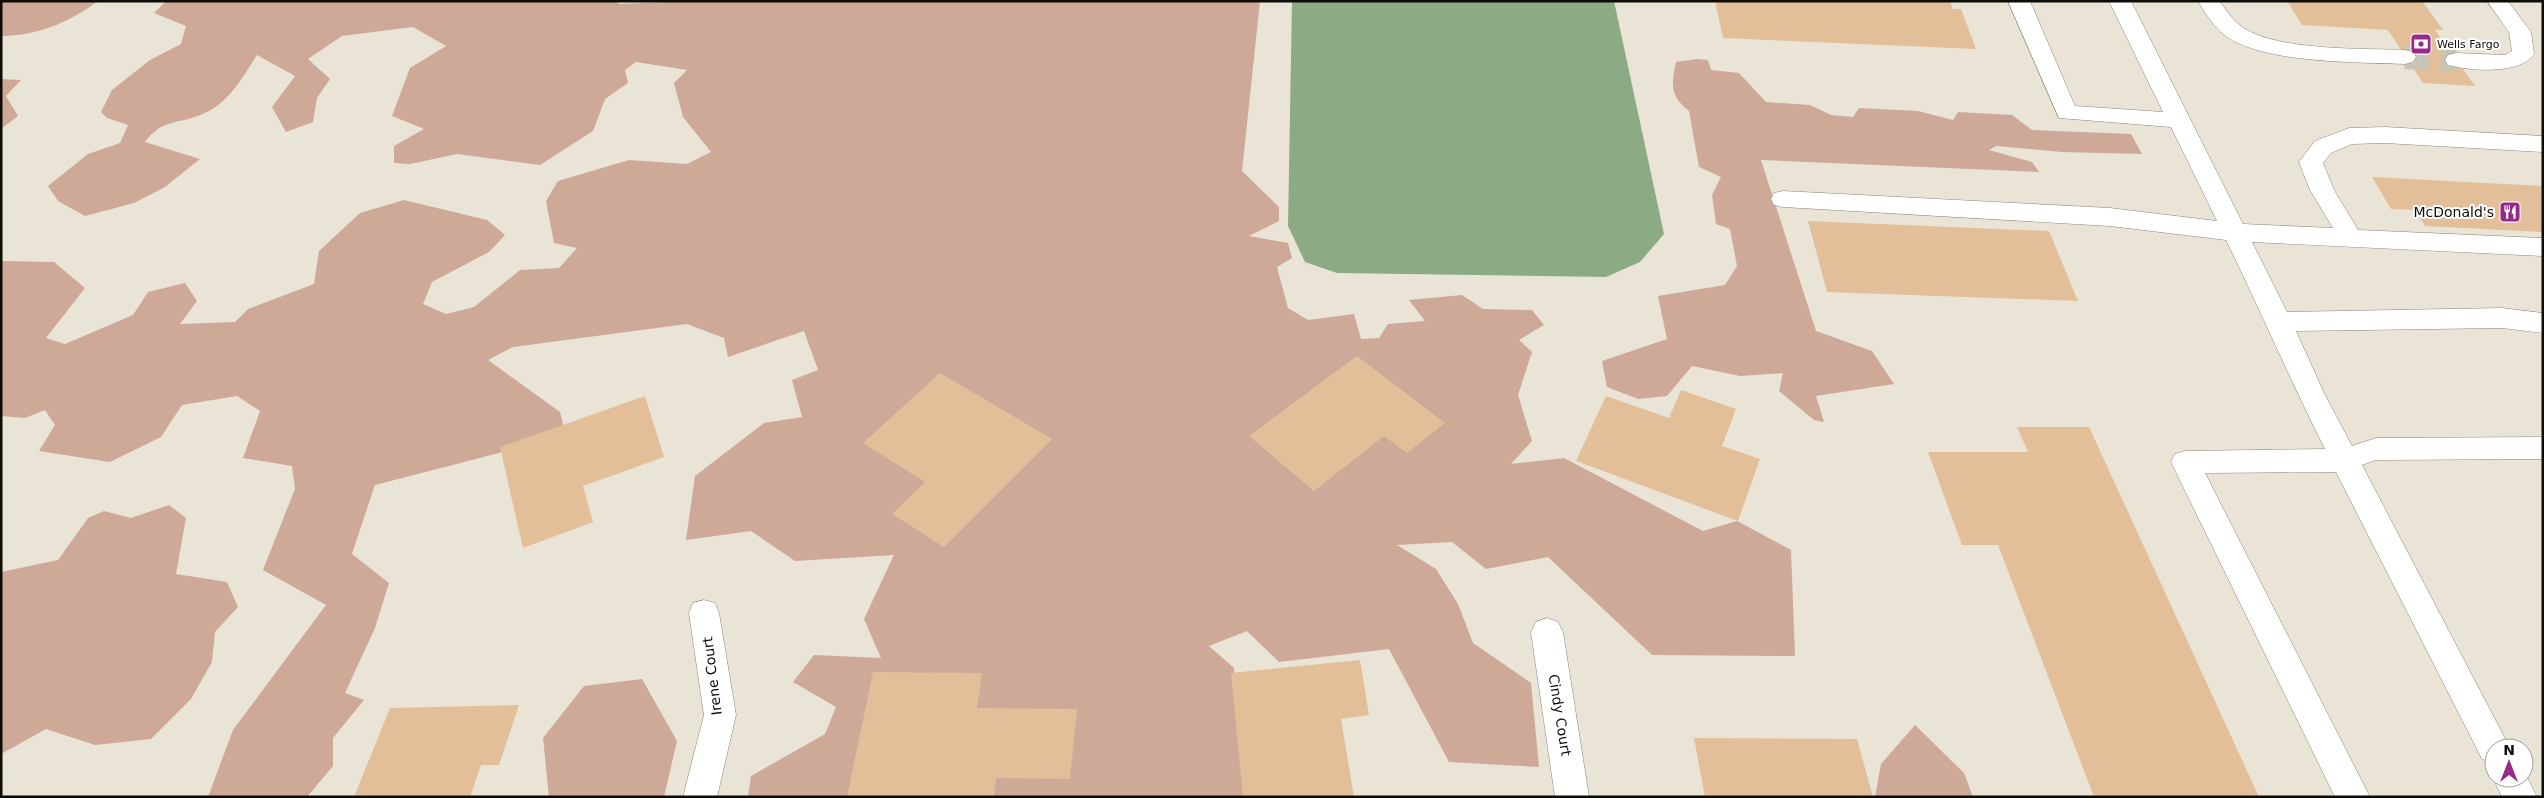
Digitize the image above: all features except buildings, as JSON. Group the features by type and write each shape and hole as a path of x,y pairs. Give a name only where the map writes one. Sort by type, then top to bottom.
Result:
{"street":[{"path":"2019,1 2067,113 2177,120"},
{"path":"2120,1 2177,120 2279,322 2310,393 2489,738"},
{"path":"2208,1 2229,28 2253,42 2302,52 2405,57"},
{"path":"2456,60 2509,62 2523,54 2520,32 2497,1"},
{"path":"2351,238 2322,190 2311,162 2323,146 2349,136 2385,135 2543,144"},
{"path":"1783,198 2110,216 2234,232 2543,247"},
{"path":"2502,318 2543,306"},
{"path":"2279,322 2502,318 2543,323"},
{"path":"2353,797 2185,462 2344,460 2376,449 2543,448"},
{"name":"Irene Court","path":"700,797 720,715 704,612"},
{"name":"Cindy Court","path":"1547,632 1572,797"}],"shaded area":[{"path":"1,1 98,1 87,9 53,26 27,33 1,36"},
{"path":"166,1 613,1 620,4 690,1 1260,1 1242,171 1279,207 1279,221 1249,236 1288,243 1292,258 1277,267 1288,308 1308,320 1354,314 1361,339 1379,338 1388,324 1425,321 1409,300 1462,295 1483,309 1532,310 1544,325 1519,340 1532,352 1518,395 1532,441 1511,464 1564,458 1703,531 1737,521 1791,550 1795,656 1652,655 1548,557 1486,569 1452,542 1397,545 1436,569 1458,604 1473,643 1531,683 1539,767 1449,762 1389,649 1279,662 1247,631 1209,646 1234,668 1246,797 748,797 751,776 825,734 836,707 793,682 814,655 881,658 864,619 894,555 795,561 751,531 686,540 695,476 764,423 802,417 792,380 818,370 804,331 728,357 724,338 687,324 513,347 488,360 560,412 564,428 499,453 375,485 352,554 389,583 375,628 345,693 364,700 333,738 333,766 307,797 208,797 233,730 326,605 263,570 295,489 292,466 243,458 260,411 237,396 182,405 161,437 110,462 39,451 55,425 45,410 25,418 1,416 1,261 54,262 85,288 46,338 65,344 133,315 148,292 185,283 197,301 180,324 235,322 248,309 314,284 319,251 360,213 404,200 487,220 505,235 489,252 432,282 423,304 446,314 474,307 520,270 559,268 577,248 554,243 546,201 558,181 629,160 687,164 711,152 683,117 674,83 687,70 636,62 625,70 628,83 605,99 593,131 540,165 457,154 410,164 394,163 394,146 424,129 392,116 410,68 446,46 413,27 342,36 308,59 330,79 317,98 313,122 286,132 272,107 295,76 257,55 235,89 220,103 203,114 164,125 145,142 200,159 165,187 134,203 85,216 58,201 48,186 88,154 120,143 128,125 107,118 101,112 112,90 150,60 181,44 186,26 154,13"},
{"path":"1292,1 1614,1 1664,234 1640,262 1606,277 1337,273 1305,262 1288,226"},
{"path":"1697,59 1708,60 1711,70 1739,73 1766,102 1810,105 1831,115 1853,117 1859,108 1918,111 1953,120 1958,112 2012,115 2032,130 2131,134 2142,154 2062,152 1996,146 1989,150 2032,162 2039,172 1761,160 1816,331 1872,351 1894,384 1816,396 1824,422 1814,420 1779,391 1783,373 1740,376 1692,366 1667,396 1638,399 1607,387 1602,361 1667,339 1658,296 1725,285 1737,266 1730,229 1716,224 1712,195 1721,177 1699,167 1689,111 1678,100 1673,90 1676,62"},
{"path":"1,79 21,80 6,96 18,116 1,129"},
{"path":"169,505 186,518 176,574 227,582 238,607 215,632 212,662 191,699 151,739 95,745 46,729 1,754 1,572 58,560 88,518 104,511 131,518"},
{"path":"642,679 677,741 664,797 549,797 543,738 584,686"},
{"path":"1915,725 1964,773 1973,797 1875,797 1881,764"}],"tunnel":[{"path":"2405,57 2456,60"}],"place":[{"name":"Wells Fargo","path":"2421,44"},
{"name":"McDonald's","path":"2510,212"}]}
